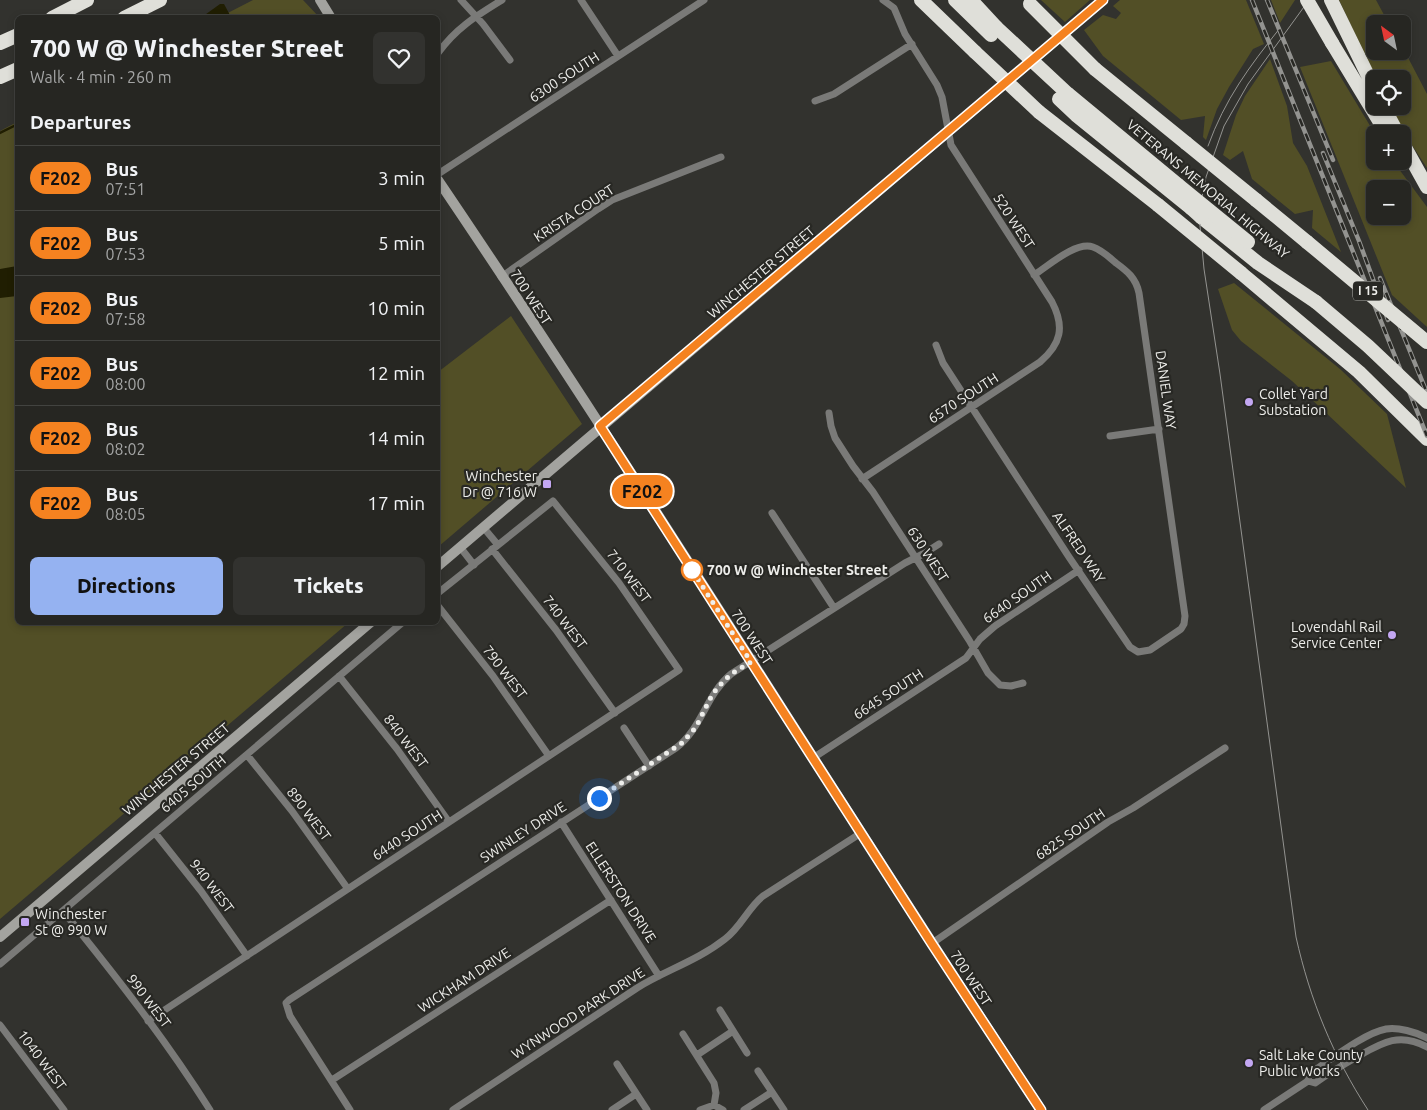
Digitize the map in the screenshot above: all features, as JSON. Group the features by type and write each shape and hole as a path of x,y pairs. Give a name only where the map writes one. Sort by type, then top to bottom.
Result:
{"highway":[{"path":"58,15 87,0"},
{"path":"130,15 160,0"},
{"path":"921,0 1039,112 1158,205 1323,341 1359,372 1427,439"},
{"path":"955,0 993,31"},
{"name":"VETERANS MEMORIAL HIGHWAY","path":"971,0 993,31 1064,96 1178,184 1248,242 1368,346 1427,402"},
{"path":"1307,0 1382,125"},
{"path":"1331,0 1366,73"},
{"name":"VETERANS MEMORIAL HIGHWAY","path":"1028,2 1095,69 1427,342"},
{"path":"0,43 15,36"},
{"path":"0,77 15,70"},
{"path":"1064,96 1076,115 1258,263 1316,302"},
{"path":"1411,159 1427,188"},
{"path":"1411,168 1427,188"}],"main road":[{"path":"320,0 329,15"},
{"name":"WINCHESTER STREET","path":"440,564 600,426 1103,0"},
{"name":"700 WEST","path":"440,183 600,426 932,944 1041,1110"},
{"name":"WINCHESTER STREET","path":"0,937 367,625"}],"street":[{"path":"461,0 510,60"},
{"path":"440,51 455,32 502,0"},
{"path":"581,0 618,56"},
{"name":"6300 SOUTH","path":"440,173 704,0"},
{"name":"520 WEST","path":"883,0 894,8 905,34 937,85 949,131 950,145 1057,312 1059,324"},
{"path":"815,101 834,94 912,44"},
{"name":"KRISTA COURT","path":"501,277 612,200 721,157"},
{"name":"DANIEL WAY","path":"1034,275 1076,248 1088,246 1101,251 1134,279 1139,293 1159,429 1185,616 1184,624"},
{"name":"6570 SOUTH","path":"862,478 1040,362 1050,354 1058,337 1059,324"},
{"name":"ALFRED WAY","path":"936,345 943,363 1128,644 1136,651 1150,650 1179,631 1184,624"},
{"name":"630 WEST","path":"830,413 832,432 916,558 988,673 996,682 1006,686 1023,683"},
{"path":"1110,436 1159,429"},
{"name":"710 WEST","path":"495,547 553,501 619,583 679,670"},
{"path":"772,513 834,608"},
{"name":"740 WEST","path":"483,527 495,547 615,713"},
{"name":"SWINLEY DRIVE","path":"332,1080 290,1016 286,1004 295,995 649,766 686,739 696,727 717,688 731,674 905,563 939,544"},
{"path":"460,547 474,565"},
{"path":"440,591 495,547"},
{"name":"6640 SOUTH","path":"973,649 980,639 995,626 1079,570"},
{"name":"790 WEST","path":"440,609 493,676 549,756"},
{"name":"6405 SOUTH","path":"0,964 399,625"},
{"name":"6645 SOUTH","path":"813,758 966,658 973,649"},
{"name":"6440 SOUTH","path":"148,1021 679,670"},
{"name":"840 WEST","path":"339,676 397,750 449,822"},
{"path":"624,728 649,766"},
{"name":"6825 SOUTH","path":"932,944 1108,822 1133,808 1225,748"},
{"name":"890 WEST","path":"247,755 292,811 348,889"},
{"name":"ELLERSTON DRIVE","path":"561,822 659,976"},
{"name":"940 WEST","path":"155,833 201,891 247,956"},
{"name":"WYNWOOD PARK DRIVE","path":"453,1110 637,988 690,962 726,939 754,904 764,896 861,833"},
{"name":"WICKHAM DRIVE","path":"332,1080 611,900"},
{"name":"990 WEST","path":"63,911 123,986 210,1110"},
{"path":"720,1010 747,1053"},
{"name":"1040 WEST","path":"0,1025 64,1110"},
{"path":"1308,1081 1309,1074 1366,1037 1384,1029 1416,1033 1427,1038"},
{"path":"697,1055 734,1032"},
{"path":"683,1034 716,1086 714,1105"},
{"path":"1267,1109 1308,1081 1315,1082 1386,1041 1414,1041 1427,1047"},
{"path":"617,1064 647,1110"},
{"path":"758,1071 784,1110"},
{"path":"332,1080 350,1110"},
{"path":"744,1110 772,1092"},
{"path":"612,1110 636,1094"},
{"path":"700,1110 714,1105 723,1110"}],"shaded area":[{"path":"253,0 303,0 317,15 224,15"},
{"path":"1041,0 1090,0 1065,22"},
{"path":"1120,0 1246,0 1264,44 1253,49 1229,87 1217,109 1206,140 1203,137 1205,116 1181,120 1103,56 1084,30 1103,15 1116,19 1121,13 1113,6"},
{"path":"1271,0 1295,0 1280,23"},
{"path":"1339,0 1376,0 1384,15 1366,15 1366,58"},
{"path":"220,4 224,4 230,15 205,15"},
{"path":"1270,59 1287,106 1293,143 1307,166 1341,252 1312,228 1313,210 1295,214 1252,179 1243,151 1230,160 1223,155 1236,115 1245,96"},
{"path":"1367,60 1409,60 1427,94 1427,168 1411,144 1411,125 1401,125 1395,115 1411,115 1411,70 1372,70"},
{"path":"1331,61 1370,125 1366,125 1366,170 1400,170 1407,180 1366,180 1366,225 1411,225 1411,185 1427,207 1427,327 1392,295 1300,67"},
{"path":"15,123 15,625 346,625 0,919 0,131"},
{"path":"15,266 15,296 0,298 0,269"},
{"path":"1234,283 1340,369 1387,414 1406,488 1292,381 1241,341 1232,330 1218,289"},
{"path":"511,316 582,424 440,545 440,370"}],"waterway":[{"path":"0,133 15,126"}],"tram line":[{"path":"1309,0 1248,84 1224,126 1206,177 1201,202 1200,226 1204,269 1220,374 1296,937 1308,983 1324,1027 1355,1090 1368,1110"},
{"path":"1208,146 1230,98 1258,56 1280,28"}],"railway":[{"path":"1252,0 1427,436"},
{"path":"1267,0 1333,160"},
{"path":"1323,153 1359,241 1388,320"},
{"path":"1380,278 1427,393"}],"bus line":[{"name":"F202","path":"1041,1110 932,944 600,426 1103,0"}],"place":[{"name":"Collet Yard Substation","path":"1249,402"},
{"name":"Winchester Dr @ 716 W","path":"547,484"},
{"name":"700 W @ Winchester Street","path":"692,570"},
{"name":"Lovendahl Rail Service Center","path":"1392,635"},
{"name":"Winchester St @ 990 W","path":"25,922"},
{"name":"Salt Lake County Public Works","path":"1249,1063"}],"route":[{"path":"599,798 682,743 692,734 717,688 731,674 751,662 692,570"}]}
